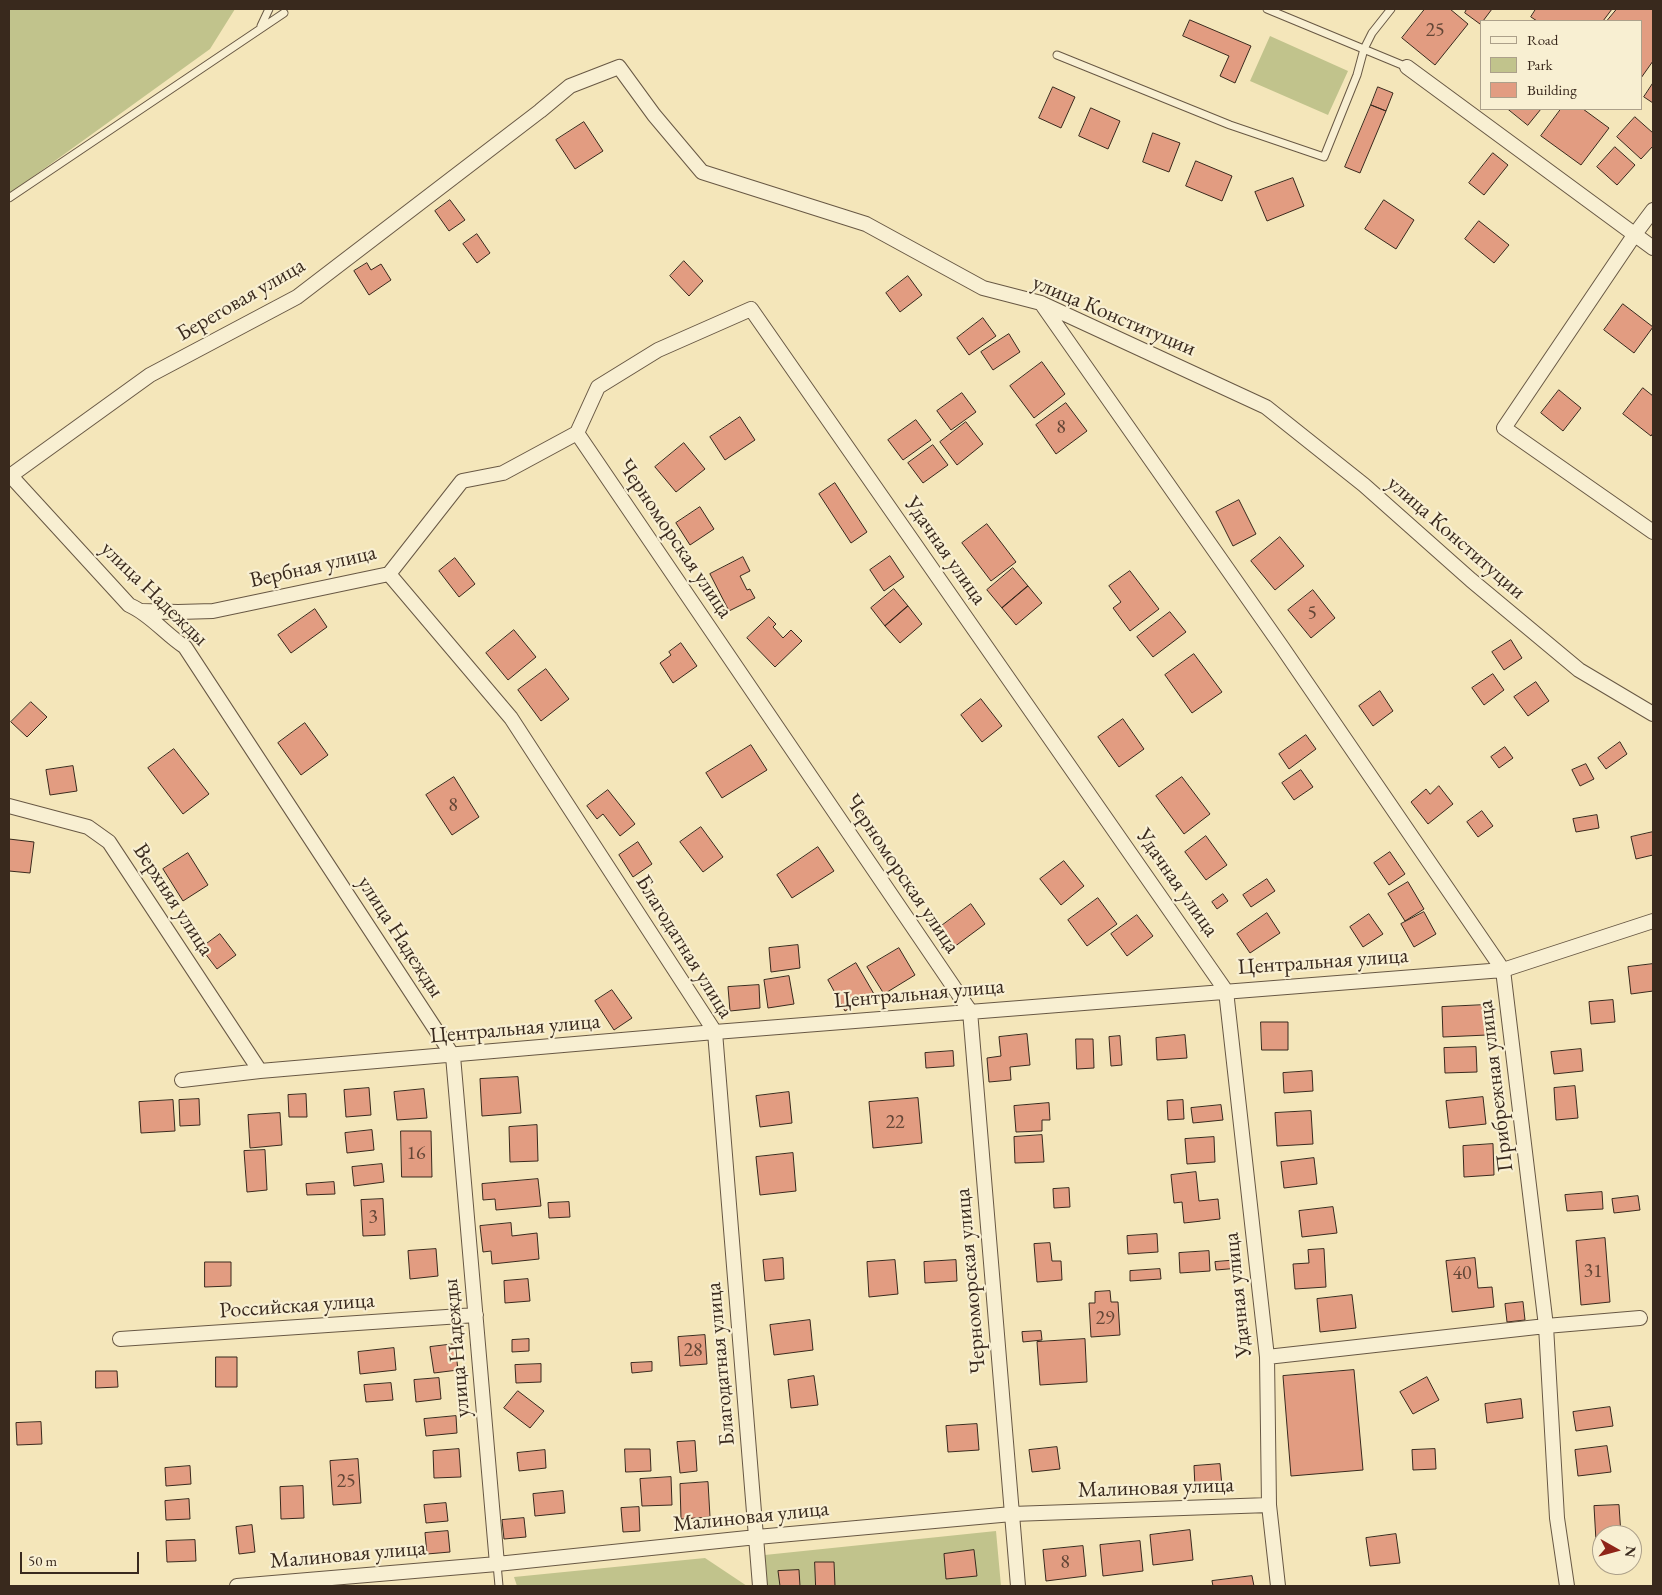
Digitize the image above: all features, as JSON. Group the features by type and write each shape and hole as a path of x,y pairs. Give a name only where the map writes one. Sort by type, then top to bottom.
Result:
{"street":[{"name":"улица Конституции","path":"534,115 570,86 619,67 654,115 702,172 866,224 983,288 1041,303 1266,407 1364,485 1471,580 1579,670 1653,714"},
{"path":"1407,67 1653,248"},
{"name":"Береговая улица","path":"9,475 150,375 297,297 534,115"},
{"path":"1653,210 1504,428 1653,532"},
{"name":"Прибрежная улица","path":"1041,303 1282,647 1503,970 1546,1326 1557,1518 1567,1586"},
{"name":"Удачная улица","path":"577,433 598,387 658,350 751,310 1226,991 1267,1357 1270,1505 1278,1586"},
{"name":"Вербная улица","path":"142,611 214,611 388,574 462,481 503,473 577,433"},
{"name":"Черноморская улица","path":"577,433 970,1011 1018,1586"},
{"name":"улица Надежды","path":"9,475 129,605 142,611 185,647 454,1056 497,1564"},
{"name":"Благодатная улица","path":"388,574 512,718 715,1032 760,1586"},
{"name":"Верхняя улица","path":"9,806 88,827 109,842 260,1072"},
{"name":"Центральная улица","path":"182,1080 715,1032 1503,970 1653,920"},
{"name":"Российская улица","path":"120,1339 476,1315"},
{"path":"1267,1357 1546,1326 1640,1318"},
{"name":"Малиновая улица","path":"237,1586 497,1564 757,1537 1012,1514 1270,1505"}],"lane":[{"path":"260,28 269,9"},
{"path":"1267,9 1407,67"},
{"path":"1057,55 1230,125 1324,157 1357,75 1364,48 1372,33 1391,9"},
{"path":"9,198 284,12"},
{"path":"497,1564 499,1586"}],"green space":[{"path":"9,9 235,9 210,49 9,194"},
{"path":"1270,36 1348,71 1328,115 1250,81"},
{"path":"996,1531 1001,1586 759,1586 755,1556"},
{"path":"705,1558 747,1586 517,1586 514,1577"}],"building":[{"path":"1425,9 1450,9 1468,24 1435,65 1402,38"},
{"path":"1467,9 1492,9 1484,20 1480,20 1480,24 1465,13"},
{"path":"1536,9 1612,9 1604,20 1536,20 1531,17"},
{"path":"1617,9 1653,9 1653,61 1642,77 1642,20 1608,20"},
{"path":"1190,20 1251,46 1235,83 1220,76 1229,56 1183,36"},
{"path":"1653,83 1653,103 1644,97"},
{"path":"1053,87 1075,97 1061,128 1039,118"},
{"path":"1378,87 1393,93 1386,111 1371,105"},
{"path":"1371,105 1386,111 1360,173 1345,167"},
{"path":"1091,108 1120,121 1108,149 1079,136"},
{"path":"1509,110 1540,110 1528,125"},
{"path":"1560,110 1584,110 1609,128 1581,165 1541,136"},
{"path":"1635,117 1653,133 1653,146 1641,159 1617,137"},
{"path":"584,122 603,151 575,169 556,140"},
{"path":"1153,133 1180,143 1169,172 1143,162"},
{"path":"1615,147 1635,165 1617,185 1597,167"},
{"path":"1493,153 1508,165 1484,195 1469,183"},
{"path":"1196,161 1232,176 1222,201 1186,186"},
{"path":"1293,178 1304,206 1267,221 1255,192"},
{"path":"450,200 465,220 449,231 435,211"},
{"path":"1384,200 1414,220 1396,249 1365,229"},
{"path":"1479,221 1509,245 1494,263 1465,239"},
{"path":"477,234 490,253 477,263 463,244"},
{"path":"684,261 703,281 689,296 670,276"},
{"path":"367,263 371,270 381,264 391,280 369,295 354,271"},
{"path":"908,276 922,295 900,312 886,293"},
{"path":"1623,304 1653,327 1634,353 1604,330"},
{"path":"983,318 996,336 969,355 957,338"},
{"path":"1009,334 1020,352 993,370 981,352"},
{"path":"1042,362 1065,394 1034,418 1010,386"},
{"path":"1643,388 1653,396 1653,433 1651,436 1623,414"},
{"path":"1559,390 1581,408 1563,431 1541,413"},
{"path":"962,393 976,412 951,430 937,411"},
{"path":"1066,403 1087,431 1056,454 1036,425"},
{"path":"740,417 755,440 725,460 710,437"},
{"path":"916,420 931,440 903,460 888,440"},
{"path":"966,422 983,444 957,465 940,442"},
{"path":"684,443 705,469 676,492 655,467"},
{"path":"933,445 948,465 923,483 908,463"},
{"path":"835,483 867,532 851,543 819,494"},
{"path":"1239,500 1256,534 1233,546 1216,512"},
{"path":"700,507 714,529 690,545 676,523"},
{"path":"987,524 1016,562 991,581 962,543"},
{"path":"1280,537 1304,566 1275,590 1251,561"},
{"path":"890,556 904,577 884,591 870,570"},
{"path":"743,557 750,571 740,576 747,590 750,589 755,598 729,611 710,574"},
{"path":"455,558 475,584 459,597 439,571"},
{"path":"1013,568 1028,586 1002,608 987,590"},
{"path":"1130,571 1159,609 1130,631 1113,608 1121,602 1109,586"},
{"path":"1028,586 1042,603 1016,625 1002,608"},
{"path":"894,589 908,606 885,626 871,608"},
{"path":"1313,590 1335,618 1311,638 1288,610"},
{"path":"908,606 922,624 900,643 885,626"},
{"path":"315,609 327,627 291,653 278,635"},
{"path":"1170,612 1186,632 1153,657 1137,637"},
{"path":"769,617 776,624 773,627 783,638 791,630 802,641 775,667 747,638"},
{"path":"514,630 536,657 508,680 486,653"},
{"path":"1511,640 1522,658 1504,670 1492,652"},
{"path":"681,643 697,666 673,683 660,663 671,655 669,652"},
{"path":"1194,654 1222,692 1192,713 1165,675"},
{"path":"546,669 569,699 541,721 518,690"},
{"path":"1493,674 1504,690 1484,705 1472,688"},
{"path":"1536,682 1549,701 1528,716 1514,697"},
{"path":"1380,691 1393,711 1373,726 1359,706"},
{"path":"981,699 1002,726 982,742 961,715"},
{"path":"31,702 47,717 27,737 11,722"},
{"path":"1123,719 1144,749 1119,767 1098,737"},
{"path":"305,723 328,755 301,775 278,743"},
{"path":"1306,735 1316,749 1289,769 1279,754"},
{"path":"1620,742 1627,754 1606,769 1598,758"},
{"path":"751,745 767,770 722,798 706,773"},
{"path":"1505,747 1513,758 1499,768 1491,757"},
{"path":"174,749 209,794 183,814 148,768"},
{"path":"1586,764 1594,779 1580,786 1572,770"},
{"path":"73,766 77,791 50,795 46,770"},
{"path":"1301,770 1313,787 1294,800 1282,783"},
{"path":"454,777 479,817 452,835 426,795"},
{"path":"1182,777 1210,814 1184,834 1156,796"},
{"path":"1439,786 1453,804 1428,824 1411,802 1426,789 1430,794"},
{"path":"608,790 635,824 620,836 603,814 597,819 587,806"},
{"path":"1482,811 1493,826 1478,837 1467,822"},
{"path":"1597,815 1599,828 1576,832 1573,819"},
{"path":"701,827 723,857 703,872 680,842"},
{"path":"1653,832 1653,855 1636,859 1631,837"},
{"path":"1206,836 1227,865 1206,880 1185,852"},
{"path":"9,839 34,842 30,873 9,871"},
{"path":"638,842 652,864 633,877 619,855"},
{"path":"818,847 834,871 792,898 777,875"},
{"path":"1390,852 1405,874 1389,885 1374,863"},
{"path":"188,853 208,885 183,901 163,869"},
{"path":"1064,861 1084,886 1061,905 1040,879"},
{"path":"1267,879 1275,891 1251,907 1243,895"},
{"path":"1408,882 1424,909 1405,921 1388,894"},
{"path":"1223,894 1228,901 1217,909 1212,902"},
{"path":"1098,898 1117,924 1087,946 1068,920"},
{"path":"971,904 985,924 950,950 936,930"},
{"path":"1424,912 1436,934 1414,947 1401,924"},
{"path":"1267,913 1280,933 1250,953 1237,934"},
{"path":"1369,914 1383,934 1363,947 1350,927"},
{"path":"1137,915 1153,936 1127,956 1111,934"},
{"path":"220,934 236,955 217,969 201,948"},
{"path":"798,945 800,968 771,972 769,948"},
{"path":"899,948 915,975 884,994 867,967"},
{"path":"856,963 874,994 845,1011 828,980"},
{"path":"1653,964 1653,991 1631,994 1628,967"},
{"path":"789,976 794,1004 768,1008 764,980"},
{"path":"759,985 760,1008 730,1011 728,987"},
{"path":"612,990 632,1018 614,1030 595,1001"},
{"path":"1613,1000 1615,1022 1591,1024 1589,1002"},
{"path":"1485,1005 1487,1035 1443,1037 1442,1007"},
{"path":"1261,1022 1288,1022 1288,1050 1262,1050"},
{"path":"1027,1034 1030,1065 1010,1067 1011,1080 989,1082 987,1058 1001,1056 999,1037"},
{"path":"1185,1035 1187,1058 1157,1060 1156,1038"},
{"path":"1120,1036 1122,1065 1111,1066 1109,1037"},
{"path":"1076,1039 1093,1039 1094,1068 1077,1069"},
{"path":"1476,1047 1477,1072 1445,1073 1444,1048"},
{"path":"1581,1049 1583,1071 1554,1074 1551,1052"},
{"path":"953,1051 954,1066 926,1068 925,1053"},
{"path":"1312,1071 1313,1091 1284,1093 1283,1073"},
{"path":"518,1077 521,1113 482,1116 480,1079"},
{"path":"1575,1086 1578,1118 1556,1120 1554,1088"},
{"path":"369,1088 371,1115 346,1117 344,1090"},
{"path":"424,1089 427,1118 397,1120 394,1092"},
{"path":"789,1092 792,1123 760,1127 756,1096"},
{"path":"306,1094 307,1117 289,1117 288,1095"},
{"path":"1483,1097 1486,1124 1449,1128 1446,1101"},
{"path":"918,1098 922,1143 873,1148 869,1102"},
{"path":"199,1099 200,1125 180,1126 179,1100"},
{"path":"173,1100 175,1131 141,1133 139,1102"},
{"path":"1183,1100 1184,1119 1168,1120 1167,1101"},
{"path":"1049,1103 1050,1120 1042,1120 1042,1131 1016,1132 1014,1106"},
{"path":"1221,1105 1223,1120 1193,1123 1191,1108"},
{"path":"1311,1111 1313,1144 1277,1146 1275,1113"},
{"path":"280,1113 282,1145 250,1148 248,1115"},
{"path":"537,1125 538,1161 510,1162 509,1127"},
{"path":"372,1130 374,1150 347,1153 345,1133"},
{"path":"401,1131 431,1131 432,1177 402,1177"},
{"path":"1042,1135 1044,1162 1015,1163 1014,1137"},
{"path":"1214,1137 1215,1162 1187,1164 1185,1139"},
{"path":"1493,1144 1494,1175 1464,1177 1463,1146"},
{"path":"265,1150 267,1190 247,1192 244,1151"},
{"path":"793,1153 796,1191 760,1195 756,1157"},
{"path":"1314,1158 1317,1184 1284,1188 1281,1162"},
{"path":"382,1164 384,1182 354,1186 352,1167"},
{"path":"1196,1172 1199,1201 1218,1199 1220,1219 1184,1223 1182,1202 1174,1203 1171,1175"},
{"path":"538,1179 541,1206 496,1210 495,1199 483,1200 482,1184"},
{"path":"334,1182 335,1194 307,1195 306,1184"},
{"path":"1069,1188 1070,1207 1054,1208 1053,1189"},
{"path":"1602,1192 1603,1209 1567,1211 1565,1195"},
{"path":"1638,1196 1640,1210 1614,1213 1612,1199"},
{"path":"383,1199 385,1235 363,1236 361,1200"},
{"path":"569,1202 570,1217 549,1218 548,1203"},
{"path":"1333,1207 1337,1233 1302,1237 1299,1211"},
{"path":"511,1223 512,1236 537,1233 539,1259 492,1264 491,1251 483,1252 480,1226"},
{"path":"1157,1234 1158,1252 1128,1254 1127,1236"},
{"path":"1605,1238 1610,1302 1581,1305 1576,1241"},
{"path":"1050,1243 1052,1261 1061,1261 1062,1280 1037,1282 1034,1244"},
{"path":"436,1249 438,1276 410,1279 408,1251"},
{"path":"1324,1249 1326,1287 1295,1289 1293,1264 1309,1263 1308,1250"},
{"path":"1209,1251 1210,1271 1180,1273 1179,1253"},
{"path":"783,1258 784,1279 765,1281 763,1260"},
{"path":"1475,1258 1478,1288 1492,1287 1494,1307 1452,1312 1446,1261"},
{"path":"895,1260 898,1294 869,1297 867,1262"},
{"path":"956,1260 957,1281 925,1283 924,1262"},
{"path":"1239,1260 1240,1268 1216,1270 1215,1262"},
{"path":"205,1262 231,1262 231,1286 205,1287"},
{"path":"1160,1269 1161,1279 1130,1281 1130,1271"},
{"path":"528,1279 530,1301 505,1303 504,1281"},
{"path":"1110,1291 1111,1302 1118,1302 1120,1335 1091,1337 1089,1303 1095,1303 1095,1292"},
{"path":"1352,1295 1356,1328 1320,1332 1317,1299"},
{"path":"1523,1302 1525,1320 1507,1322 1505,1304"},
{"path":"810,1320 813,1350 774,1355 770,1325"},
{"path":"1041,1331 1042,1340 1023,1342 1022,1332"},
{"path":"705,1335 707,1364 680,1366 678,1337"},
{"path":"529,1339 529,1351 512,1352 512,1340"},
{"path":"1085,1339 1087,1382 1040,1385 1037,1342"},
{"path":"455,1344 458,1370 434,1373 430,1347"},
{"path":"394,1348 396,1370 360,1374 358,1352"},
{"path":"216,1357 237,1357 237,1387 216,1387"},
{"path":"652,1362 652,1371 632,1373 631,1363"},
{"path":"541,1364 541,1382 516,1383 515,1365"},
{"path":"1354,1370 1363,1470 1291,1476 1283,1376"},
{"path":"96,1371 117,1371 118,1387 96,1388"},
{"path":"814,1376 818,1405 791,1408 788,1380"},
{"path":"1427,1377 1439,1400 1413,1414 1400,1392"},
{"path":"439,1378 441,1399 416,1402 414,1380"},
{"path":"391,1383 393,1400 366,1402 364,1385"},
{"path":"518,1391 544,1411 530,1428 504,1408"},
{"path":"1521,1399 1523,1418 1487,1423 1485,1404"},
{"path":"1610,1407 1613,1426 1576,1431 1573,1412"},
{"path":"456,1416 457,1433 426,1436 424,1419"},
{"path":"41,1422 42,1444 17,1445 16,1423"},
{"path":"977,1424 979,1450 948,1452 946,1426"},
{"path":"695,1441 697,1471 680,1473 677,1442"},
{"path":"1607,1446 1611,1472 1578,1476 1575,1450"},
{"path":"1057,1447 1060,1469 1032,1472 1029,1450"},
{"path":"459,1449 461,1477 434,1478 433,1451"},
{"path":"625,1449 650,1449 651,1471 626,1472"},
{"path":"1435,1449 1436,1469 1413,1470 1412,1450"},
{"path":"545,1450 546,1468 519,1471 517,1453"},
{"path":"358,1459 361,1503 333,1505 330,1461"},
{"path":"1220,1464 1222,1486 1195,1487 1194,1466"},
{"path":"190,1466 191,1484 166,1486 165,1468"},
{"path":"671,1477 672,1505 642,1506 640,1479"},
{"path":"708,1482 710,1517 681,1519 680,1484"},
{"path":"303,1486 304,1518 281,1519 280,1487"},
{"path":"563,1491 565,1513 535,1516 533,1494"},
{"path":"189,1499 190,1519 166,1520 165,1501"},
{"path":"446,1503 448,1521 426,1523 424,1505"},
{"path":"1619,1505 1620,1525 1595,1525 1594,1506"},
{"path":"639,1507 640,1531 623,1532 621,1508"},
{"path":"524,1518 526,1537 504,1539 502,1520"},
{"path":"252,1525 255,1552 239,1554 236,1527"},
{"path":"1190,1530 1193,1560 1153,1565 1150,1535"},
{"path":"448,1531 450,1552 427,1554 425,1533"},
{"path":"1396,1534 1400,1563 1370,1566 1366,1538"},
{"path":"195,1540 196,1561 167,1562 166,1541"},
{"path":"1140,1541 1143,1571 1103,1576 1100,1545"},
{"path":"1083,1546 1086,1576 1046,1581 1043,1550"},
{"path":"974,1550 977,1576 946,1579 944,1554"},
{"path":"815,1562 834,1562 835,1586 816,1586"},
{"path":"799,1570 800,1586 780,1586 778,1571"},
{"path":"1252,1576 1254,1586 1213,1586 1212,1581"}]}
